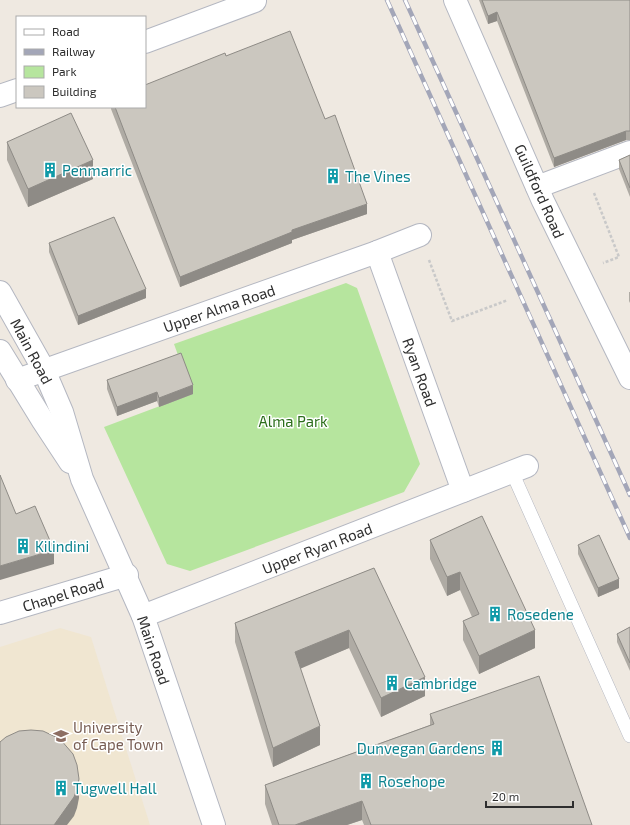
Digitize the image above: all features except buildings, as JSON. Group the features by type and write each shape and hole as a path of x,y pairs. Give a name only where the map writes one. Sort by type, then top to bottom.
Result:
{"street":[{"name":"Guildford Road","path":"455,0 537,187 630,378"},
{"path":"146,42 255,1"},
{"path":"0,96 16,90"},
{"path":"537,187 630,152"},
{"name":"Upper Alma Road","path":"17,380 377,252 420,235"},
{"name":"Ryan Road","path":"377,252 463,491"},
{"name":"Main Road","path":"0,292 44,370 62,412 82,479 143,616 214,825"},
{"name":"Main Road","path":"0,351 17,380 82,479"},
{"name":"Upper Ryan Road","path":"143,616 520,469"},
{"name":"Chapel Road","path":"0,613 126,575"}],"lane":[{"path":"520,469 630,736"}],"path":[{"path":"585,169 619,257 600,264"},
{"path":"420,235 452,320 508,300"}],"shaded area":[{"name":"University of Cape Town","path":"60,628 91,637 150,825 0,825 0,647"}],"green space":[{"name":"Alma Park","path":"346,283 357,288 420,464 404,492 190,571 167,564 104,427 192,394 174,344"}],"railway":[{"path":"387,0 630,538"},
{"path":"405,0 630,495"}],"place":[{"name":"Penmarric","path":"50,170"},
{"name":"The Vines","path":"333,176"},
{"name":"Kilindini","path":"23,546"},
{"name":"Rosedene","path":"495,614"},
{"name":"Cambridge","path":"392,683"},
{"name":"University of Cape Town","path":"61,736"},
{"name":"Dunvegan Gardens","path":"497,748"},
{"name":"Rosehope","path":"366,781"},
{"name":"Tugwell Hall","path":"61,788"}]}
